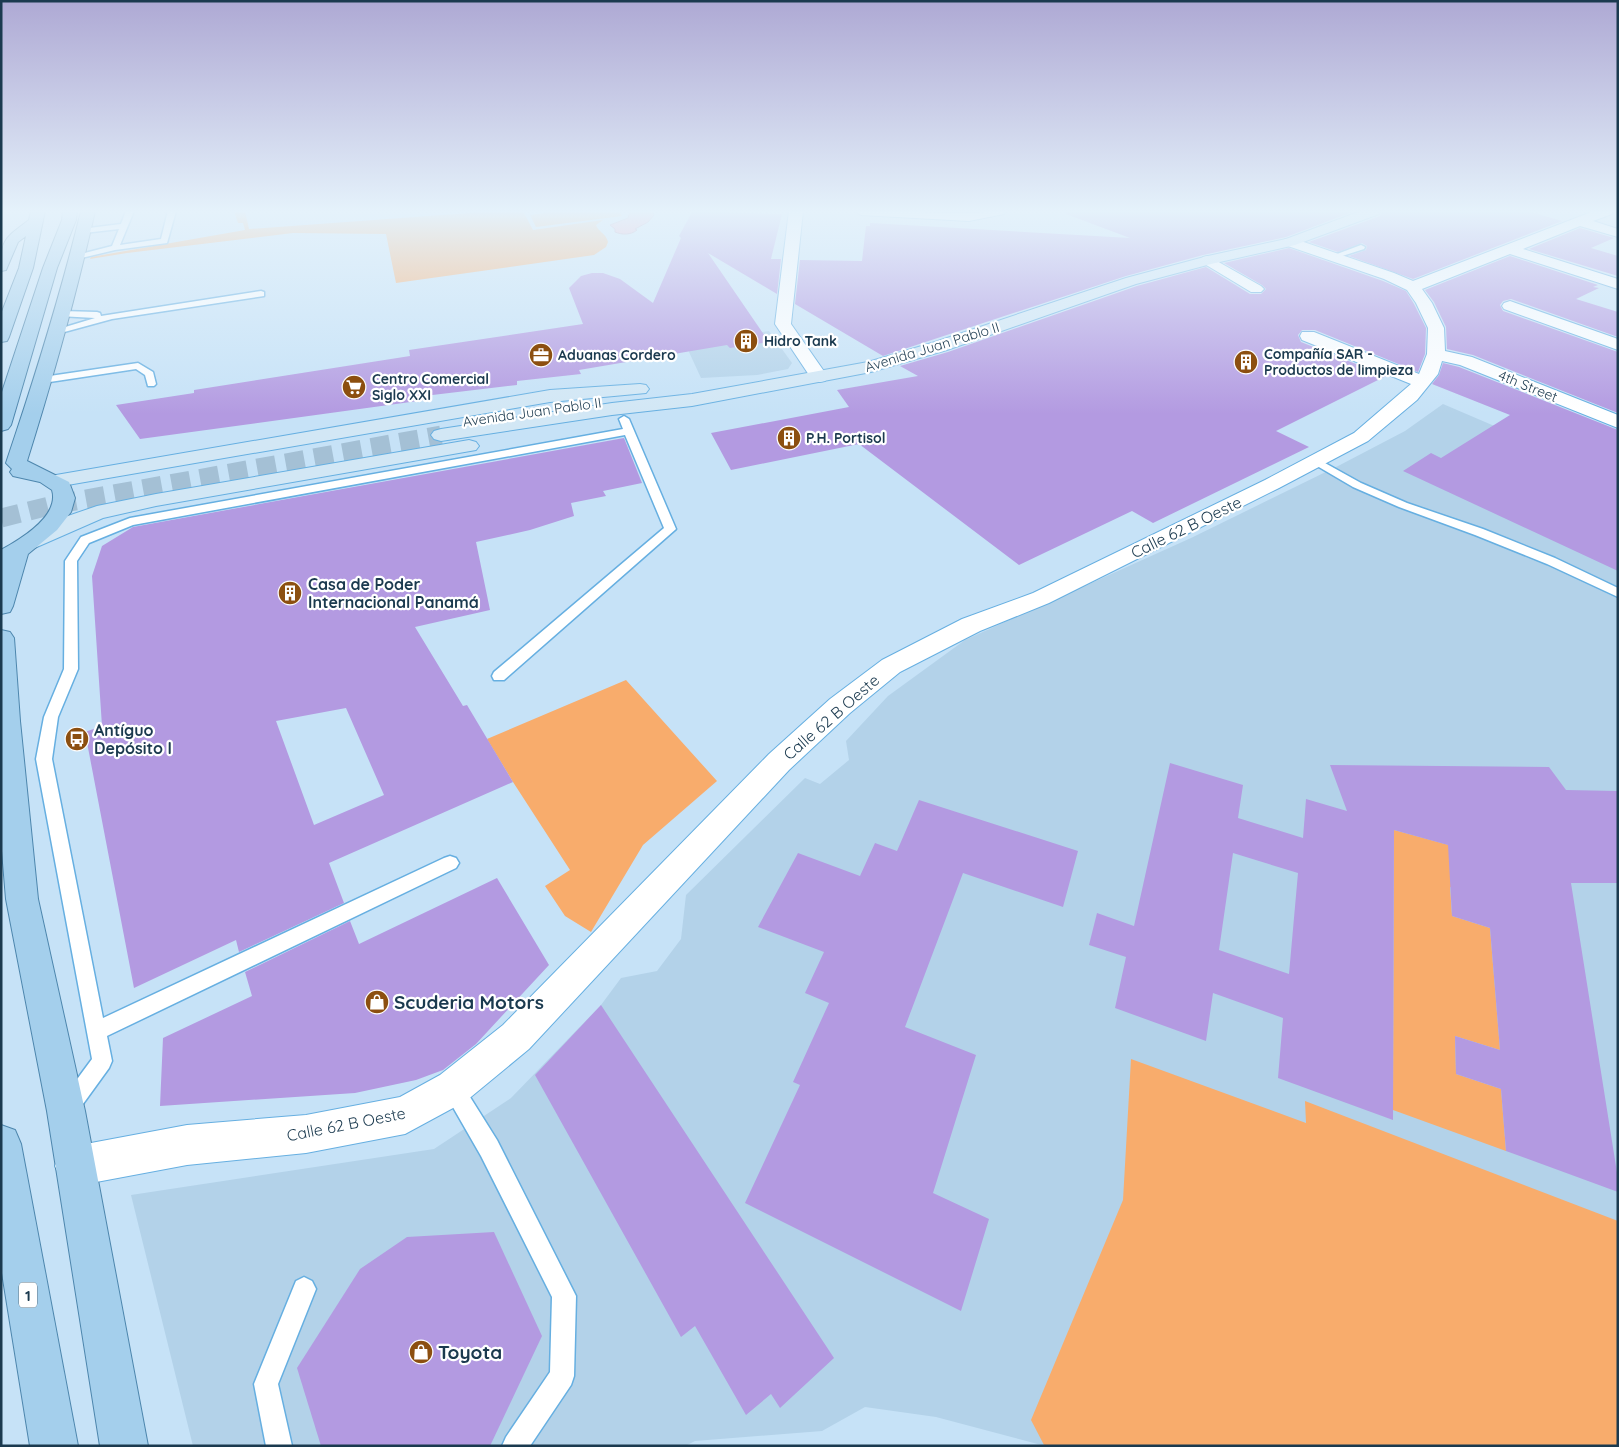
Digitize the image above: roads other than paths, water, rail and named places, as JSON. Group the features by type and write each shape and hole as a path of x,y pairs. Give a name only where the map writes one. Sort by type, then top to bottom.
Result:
{"main road":[{"path":"1,337 22,279"},
{"path":"36,404 22,416 3,420 47,279"},
{"path":"1,606 16,551 51,525 63,508 64,494 46,478 16,463 36,404 71,279"},
{"name":"Avenida Juan Pablo II","path":"440,430 743,391 819,377 904,358 1140,279"},
{"path":"1,472 46,478 550,396 642,389 688,397"},
{"path":"16,551 70,523 97,513 156,500 627,425 688,397"},
{"path":"2,647 6,721 22,898 66,1111 124,1446"},
{"name":"1","path":"1,1144 54,1446"}],"street":[{"path":"788,279 783,324 819,377"},
{"path":"1239,279 1256,289"},
{"path":"1390,279 1413,287 1436,279"},
{"path":"1601,279 1618,284"},
{"name":"Calle 62 B Oeste","path":"75,1166 187,1145 306,1134 405,1115 453,1088 516,1037 778,762 840,706 891,666 971,625 1041,598 1361,437 1410,396 1429,374 1436,354 1436,328 1424,302 1413,287"},
{"path":"1510,306 1618,345"},
{"path":"1308,336 1422,382"},
{"name":"4th Street","path":"1436,354 1466,361 1618,422"}],"lane":[{"path":"57,331 112,316 261,294"},
{"path":"62,314 112,316"},
{"path":"43,380 138,366 150,374 151,384"},
{"path":"66,1111 102,1062 44,759 51,717 71,669 71,561 85,540 130,522 627,425 670,529 499,676"},
{"path":"1316,461 1357,485 1396,502 1551,561 1618,593"},
{"path":"96,1031 450,863"},
{"path":"453,1088 489,1148 564,1296 562,1376 515,1446"},
{"path":"279,1446 266,1384 304,1290"}],"tunnel":[{"path":"1,518 53,505 441,435"}],"place":[{"name":"Hidro Tank","path":"746,341"},
{"name":"Aduanas Cordero","path":"541,355"},
{"name":"Compañía SAR - Productos de limpieza","path":"1246,362"},
{"name":"Centro Comercial Siglo XXI","path":"354,387"},
{"name":"P.H. Portisol","path":"789,438"},
{"name":"Casa de Poder Internacional Panamá","path":"290,593"},
{"name":"Antíguo Depósito I","path":"77,739"},
{"name":"Scuderia Motors","path":"377,1002"},
{"name":"Toyota","path":"421,1352"}]}
